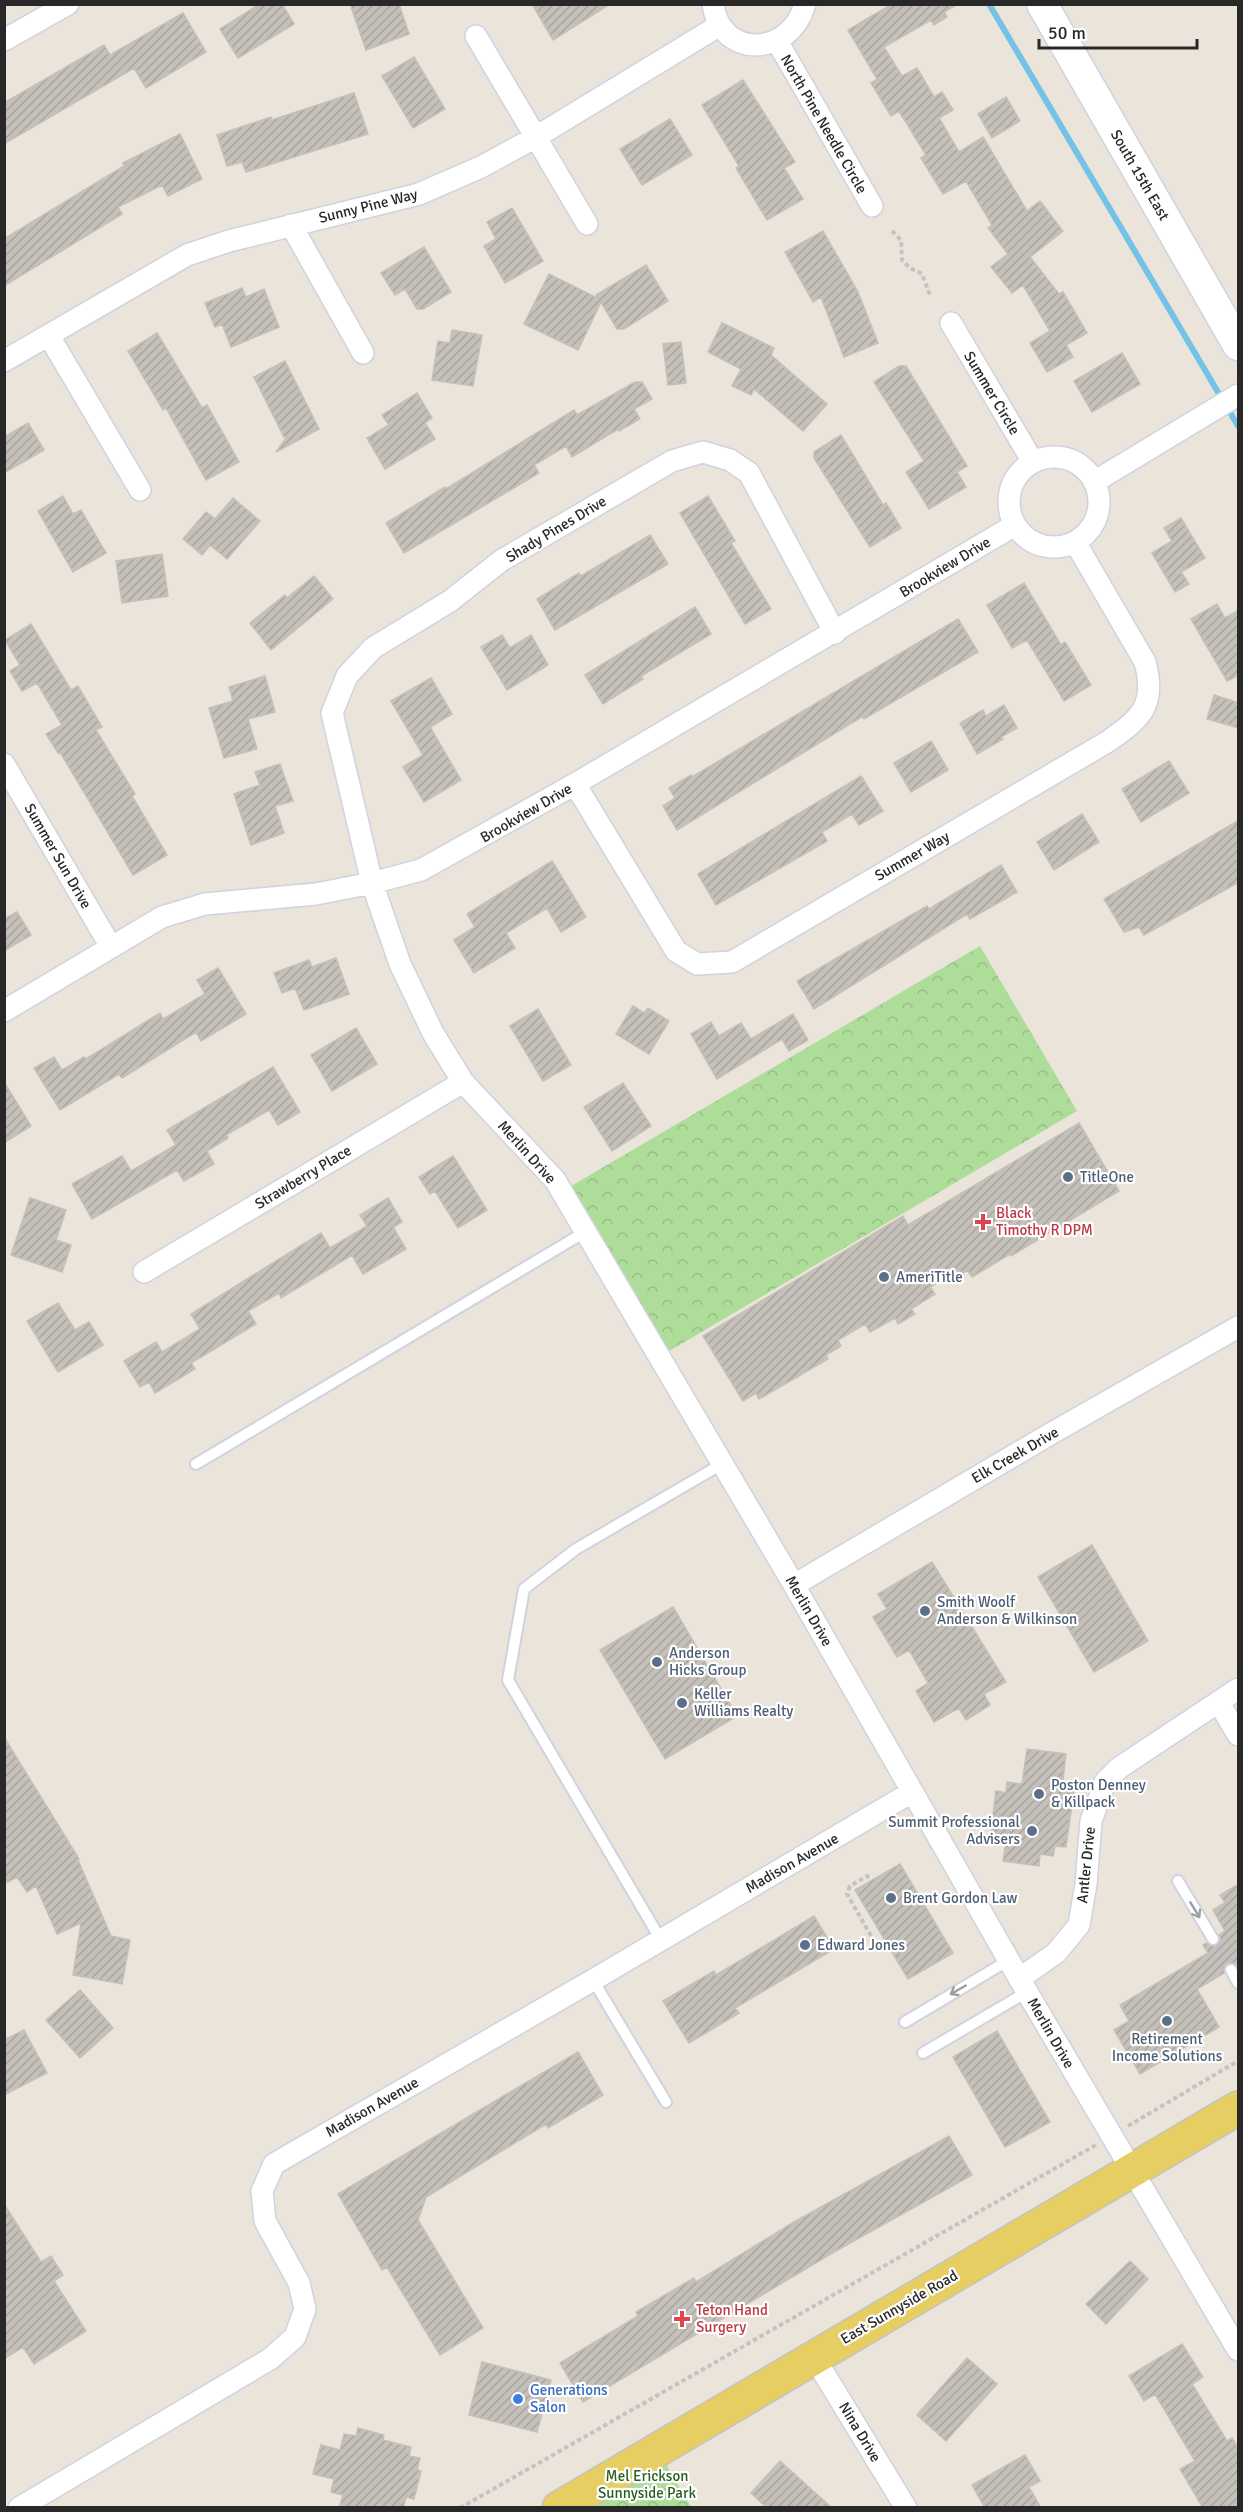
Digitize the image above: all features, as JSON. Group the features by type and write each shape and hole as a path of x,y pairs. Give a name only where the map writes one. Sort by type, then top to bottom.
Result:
{"main road":[{"name":"South 15th East","path":"1042,4 1239,345"},
{"name":"East Sunnyside Road","path":"559,2508 1239,2108"}],"street":[{"path":"4,40 68,4"},
{"path":"712,4 720,25 731,36 745,44 761,45 777,41 790,33 800,20 805,4"},
{"name":"Sunny Pine Way","path":"4,361 187,255 229,241 419,194 481,168 720,25"},
{"path":"476,36 587,224"},
{"name":"North Pine Needle Circle","path":"777,41 872,206"},
{"path":"291,225 363,353"},
{"name":"Summer Circle","path":"951,323 1033,462"},
{"path":"49,336 140,490"},
{"path":"1094,482 1238,395"},
{"name":"Shady Pines Drive","path":"372,883 333,713 347,676 373,648 450,601 502,560 672,461 703,452 730,460 749,473 835,633"},
{"path":"1047,457 1061,457 1086,470 1094,482 1098,495 1098,509 1090,528 1075,542 1055,546 1035,543 1015,525 1010,511 1009,497 1013,482 1022,470 1033,462 1047,457"},
{"name":"Brookview Drive","path":"4,1011 162,917 205,904 316,894 422,870 835,633 1015,525"},
{"name":"Summer Way","path":"575,784 676,951 697,964 732,962 1107,742 1141,715 1147,698 1149,678 1145,662 1075,542"},
{"name":"Summer Sun Drive","path":"4,764 111,947"},
{"name":"Merlin Drive","path":"372,883 400,964 433,1033 463,1082 555,1180 794,1585 1023,1986 1239,2350"},
{"name":"Strawberry Place","path":"144,1272 463,1082"},
{"name":"Elk Creek Drive","path":"794,1585 1052,1433 1239,1327"},
{"name":"Antler Drive","path":"1023,1986 1056,1953 1079,1924 1086,1884 1091,1821 1105,1782 1119,1768 1239,1689"},
{"path":"1219,1703 1239,1735"},
{"name":"Madison Avenue","path":"19,2508 270,2359 296,2337 305,2309 299,2283 265,2221 262,2191 274,2164 912,1792"},
{"name":"Nina Drive","path":"814,2357 906,2508"}],"lane":[{"path":"196,1464 585,1232"},
{"path":"661,1940 508,1680 524,1589 576,1550 722,1464"},
{"path":"1178,1881 1212,1939"},
{"path":"904,2022 1009,1960"},
{"path":"1231,1970 1239,1983"},
{"path":"593,1980 666,2102"},
{"path":"923,2053 1023,1986"}],"path":[{"path":"892,231 901,240 902,260 910,268 922,274 930,295"},
{"path":"869,1878 867,1876 850,1886 847,1894 878,1948"},
{"path":"1142,2118 1239,2061"},
{"path":"460,2508 1090,2148"}],"green space":[{"path":"980,946 1077,1111 659,1357 561,1192"},
{"name":"Mel Erickson Sunnyside Park","path":"658,2451 691,2507 560,2508"}],"building":[{"path":"260,4 282,4 294,24 238,58 220,29"},
{"path":"350,4 399,4 409,34 366,50"},
{"path":"532,4 610,4 553,40"},
{"path":"892,4 958,4 944,12 947,17 934,25 931,20 884,47 902,76 917,68 934,97 942,92 953,110 939,118 959,152 983,137 1027,211 1040,201 1063,231 1030,257 1059,294 1063,292 1087,333 1066,345 1073,357 1047,372 1030,343 1050,331 1023,285 1012,293 991,267 1008,254 988,228 992,225 966,181 943,194 921,158 926,155 899,111 891,116 871,83 877,79 848,30"},
{"path":"183,13 206,52 146,88 134,68 4,144 4,103 104,45 110,55"},
{"path":"414,57 445,109 413,128 382,76"},
{"path":"743,80 795,162 784,168 803,199 767,220 736,168 739,166 702,105"},
{"path":"354,93 368,134 246,172 242,162 227,166 217,135"},
{"path":"1006,97 1020,121 992,138 978,114"},
{"path":"670,119 692,155 642,185 620,149"},
{"path":"180,134 202,179 168,196 162,185 118,207 122,214 4,286 4,239 124,166 123,163"},
{"path":"512,208 543,261 505,283 484,246 496,239 487,222"},
{"path":"823,231 858,292 878,343 844,357 821,297 813,302 785,252"},
{"path":"424,247 451,292 423,309 417,309 405,289 395,295 381,273"},
{"path":"646,265 668,301 624,329 617,329 601,302 578,350 524,324 549,274 599,299 596,295"},
{"path":"242,288 246,297 264,289 279,327 231,347 222,324 215,327 205,303"},
{"path":"722,323 774,348 771,355 827,404 803,431 754,389 751,395 732,386 741,369 708,352"},
{"path":"452,330 482,335 473,386 432,380 438,341 450,343"},
{"path":"157,333 202,408 207,405 239,462 206,480 166,408 163,410 128,351"},
{"path":"681,342 686,383 668,385 663,344"},
{"path":"1122,353 1140,384 1092,412 1074,381"},
{"path":"285,361 319,429 276,452 289,434 284,437 254,377"},
{"path":"899,366 906,366 967,466 957,472 966,487 929,509 906,472 924,461 874,382"},
{"path":"635,382 642,382 652,399 634,409 640,419 619,431 618,429 572,457 566,446 534,465 539,473 404,553 386,523 574,410 577,415"},
{"path":"417,393 432,418 425,423 435,439 385,469 367,438 389,425 382,415"},
{"path":"28,423 44,450 4,473 4,437"},
{"path":"841,435 883,505 886,503 901,528 870,547 814,458 814,452"},
{"path":"63,496 73,514 81,510 106,553 73,572 38,511"},
{"path":"708,496 735,541 731,543 771,609 745,624 680,513"},
{"path":"233,498 260,521 227,559 210,545 202,555 183,539 206,512 215,519"},
{"path":"1181,518 1205,558 1181,572 1189,584 1175,592 1152,553 1172,541 1164,528"},
{"path":"650,535 668,564 555,630 537,599 579,573 581,576"},
{"path":"162,554 168,596 122,603 116,561"},
{"path":"314,576 333,599 271,650 250,623 285,595 287,598"},
{"path":"1024,583 1061,645 1065,642 1091,685 1064,701 1027,640 1012,648 987,605"},
{"path":"1217,604 1225,618 1239,610 1239,675 1227,681 1191,619"},
{"path":"695,607 711,634 641,676 643,679 603,704 585,675"},
{"path":"958,619 978,652 864,719 863,716 677,830 663,806 675,798 669,788 691,775 692,777"},
{"path":"31,624 71,690 78,686 102,727 96,730 135,794 132,796 167,855 133,875 60,752 58,753 46,734 62,725 37,683 22,691 10,671 20,665 5,640"},
{"path":"502,635 510,648 531,635 548,665 507,690 481,647"},
{"path":"265,676 275,712 248,719 257,749 224,758 209,708 233,701 229,687"},
{"path":"431,678 452,714 430,727 461,780 424,802 403,767 423,755 391,701"},
{"path":"1214,695 1239,703 1239,728 1207,719"},
{"path":"1004,705 1017,728 977,754 960,723 983,710 986,716"},
{"path":"931,741 948,770 911,792 894,763"},
{"path":"1169,761 1189,793 1141,822 1122,789"},
{"path":"280,764 293,801 275,806 284,833 251,845 234,794 260,785 255,772"},
{"path":"861,776 883,811 859,825 852,814 822,832 827,841 716,905 698,874"},
{"path":"1082,814 1099,842 1054,870 1037,842"},
{"path":"1239,820 1239,882 1144,935 1139,927 1124,932 1104,899"},
{"path":"552,861 586,917 561,932 547,908 506,933 515,948 474,973 454,940 475,927 467,914"},
{"path":"1001,865 1017,892 970,919 967,914 814,1009 797,981 927,906 929,909"},
{"path":"17,912 31,935 4,951 4,919"},
{"path":"336,958 349,994 304,1010 295,988 282,993 274,973 309,960 312,967"},
{"path":"218,968 246,1014 201,1041 196,1032 122,1078 119,1074 60,1110 34,1068 54,1057 62,1070 84,1057 86,1059 160,1013 163,1019 205,994 197,980"},
{"path":"633,1006 644,1013 648,1008 669,1021 649,1054 616,1034"},
{"path":"538,1009 571,1065 543,1081 510,1026"},
{"path":"793,1014 808,1040 789,1051 782,1039 717,1079 691,1034 711,1022 719,1036 741,1023 751,1039"},
{"path":"356,1028 377,1064 332,1091 311,1055"},
{"path":"273,1067 300,1112 278,1125 269,1110 226,1135 228,1138 207,1151 214,1164 184,1181 177,1170 92,1219 72,1184 122,1156 131,1171 176,1145 167,1130"},
{"path":"4,1082 31,1126 4,1143"},
{"path":"623,1083 651,1126 612,1151 584,1107"},
{"path":"1079,1123 1119,1191 972,1277 967,1270 962,1274 959,1270 930,1287 935,1294 911,1309 915,1314 898,1324 895,1318 870,1332 865,1324 838,1340 841,1346 826,1355 828,1359 759,1399 756,1393 743,1401 703,1336 903,1216 908,1225"},
{"path":"453,1156 487,1210 458,1228 435,1191 430,1194 419,1177"},
{"path":"30,1198 66,1210 56,1240 71,1245 62,1272 11,1255"},
{"path":"388,1198 402,1222 393,1227 406,1249 363,1274 352,1255 281,1298 279,1293 248,1311 256,1324 191,1363 195,1369 155,1393 149,1382 140,1387 124,1361 156,1342 162,1352 200,1329 191,1314 321,1233 330,1248 367,1226 360,1215"},
{"path":"58,1303 75,1330 89,1322 103,1345 58,1372 27,1321"},
{"path":"1092,1545 1148,1641 1094,1672 1038,1577"},
{"path":"932,1562 1006,1682 984,1694 990,1705 966,1720 959,1708 934,1722 916,1691 928,1683 909,1650 897,1657 873,1617 887,1609 878,1594"},
{"path":"673,1607 737,1716 665,1759 600,1650"},
{"path":"4,1737 79,1859 111,1936 130,1940 122,1984 73,1975 81,1923 57,1934 36,1886 27,1892 17,1877 4,1884"},
{"path":"1027,1749 1066,1754 1062,1789 1074,1790 1066,1847 1055,1846 1053,1856 1040,1854 1039,1866 1003,1861 1006,1842 990,1840 996,1791 1006,1793 1007,1782 1022,1784"},
{"path":"900,1864 953,1953 908,1979 855,1890"},
{"path":"1239,1884 1239,1965 1227,1964 1224,1973 1197,1989 1219,2027 1140,2074 1114,2030 1129,2021 1120,2005 1208,1953 1203,1945 1206,1943 1217,1945 1219,1935 1225,1931 1213,1910 1225,1903 1220,1895"},
{"path":"814,1916 834,1949 735,2008 739,2013 689,2043 663,2001 714,1971 716,1975"},
{"path":"80,1990 113,2028 80,2058 46,2020"},
{"path":"24,2030 47,2073 4,2095 4,2040"},
{"path":"997,2031 1050,2122 1005,2147 953,2057"},
{"path":"578,2052 603,2095 548,2128 546,2124 426,2197 418,2220 483,2328 440,2355 387,2267 382,2270 338,2194"},
{"path":"949,2136 972,2175 834,2252 583,2402 560,2363 638,2316 636,2312 694,2278 696,2282 794,2222"},
{"path":"4,2204 41,2262 51,2256 63,2275 54,2281 86,2331 34,2364 23,2347 4,2359"},
{"path":"1130,2261 1148,2279 1106,2324 1086,2304"},
{"path":"1182,2344 1203,2377 1192,2384 1227,2441 1232,2438 1239,2449 1239,2508 1203,2508 1180,2469 1195,2461 1155,2394 1144,2401 1129,2376"},
{"path":"967,2358 997,2384 946,2441 917,2415"},
{"path":"482,2362 551,2380 537,2432 469,2415"},
{"path":"358,2428 384,2435 383,2440 411,2447 409,2456 420,2458 417,2470 421,2471 414,2499 406,2497 403,2508 339,2508 343,2495 331,2492 334,2479 313,2474 321,2445 340,2450 344,2434 356,2436"},
{"path":"1025,2455 1040,2481 1029,2487 1041,2508 985,2508 972,2485"},
{"path":"780,2461 832,2508 767,2508 751,2493"}],"waterway":[{"path":"989,4 1238,426"}],"place":[{"name":"TitleOne","path":"1068,1177"},
{"name":"Black Timothy R DPM","path":"983,1222"},
{"name":"AmeriTitle","path":"884,1277"},
{"name":"Smith Woolf Anderson & Wilkinson","path":"925,1611"},
{"name":"Anderson Hicks Group","path":"657,1662"},
{"name":"Keller Williams Realty","path":"682,1703"},
{"name":"Poston Denney & Killpack","path":"1039,1794"},
{"name":"Summit Professional Advisers","path":"1032,1831"},
{"name":"Brent Gordon Law","path":"891,1898"},
{"name":"Edward Jones","path":"805,1945"},
{"name":"Retirement Income Solutions","path":"1167,2021"},
{"name":"Teton Hand Surgery","path":"682,2319"},
{"name":"Generations Salon","path":"518,2399"}]}
